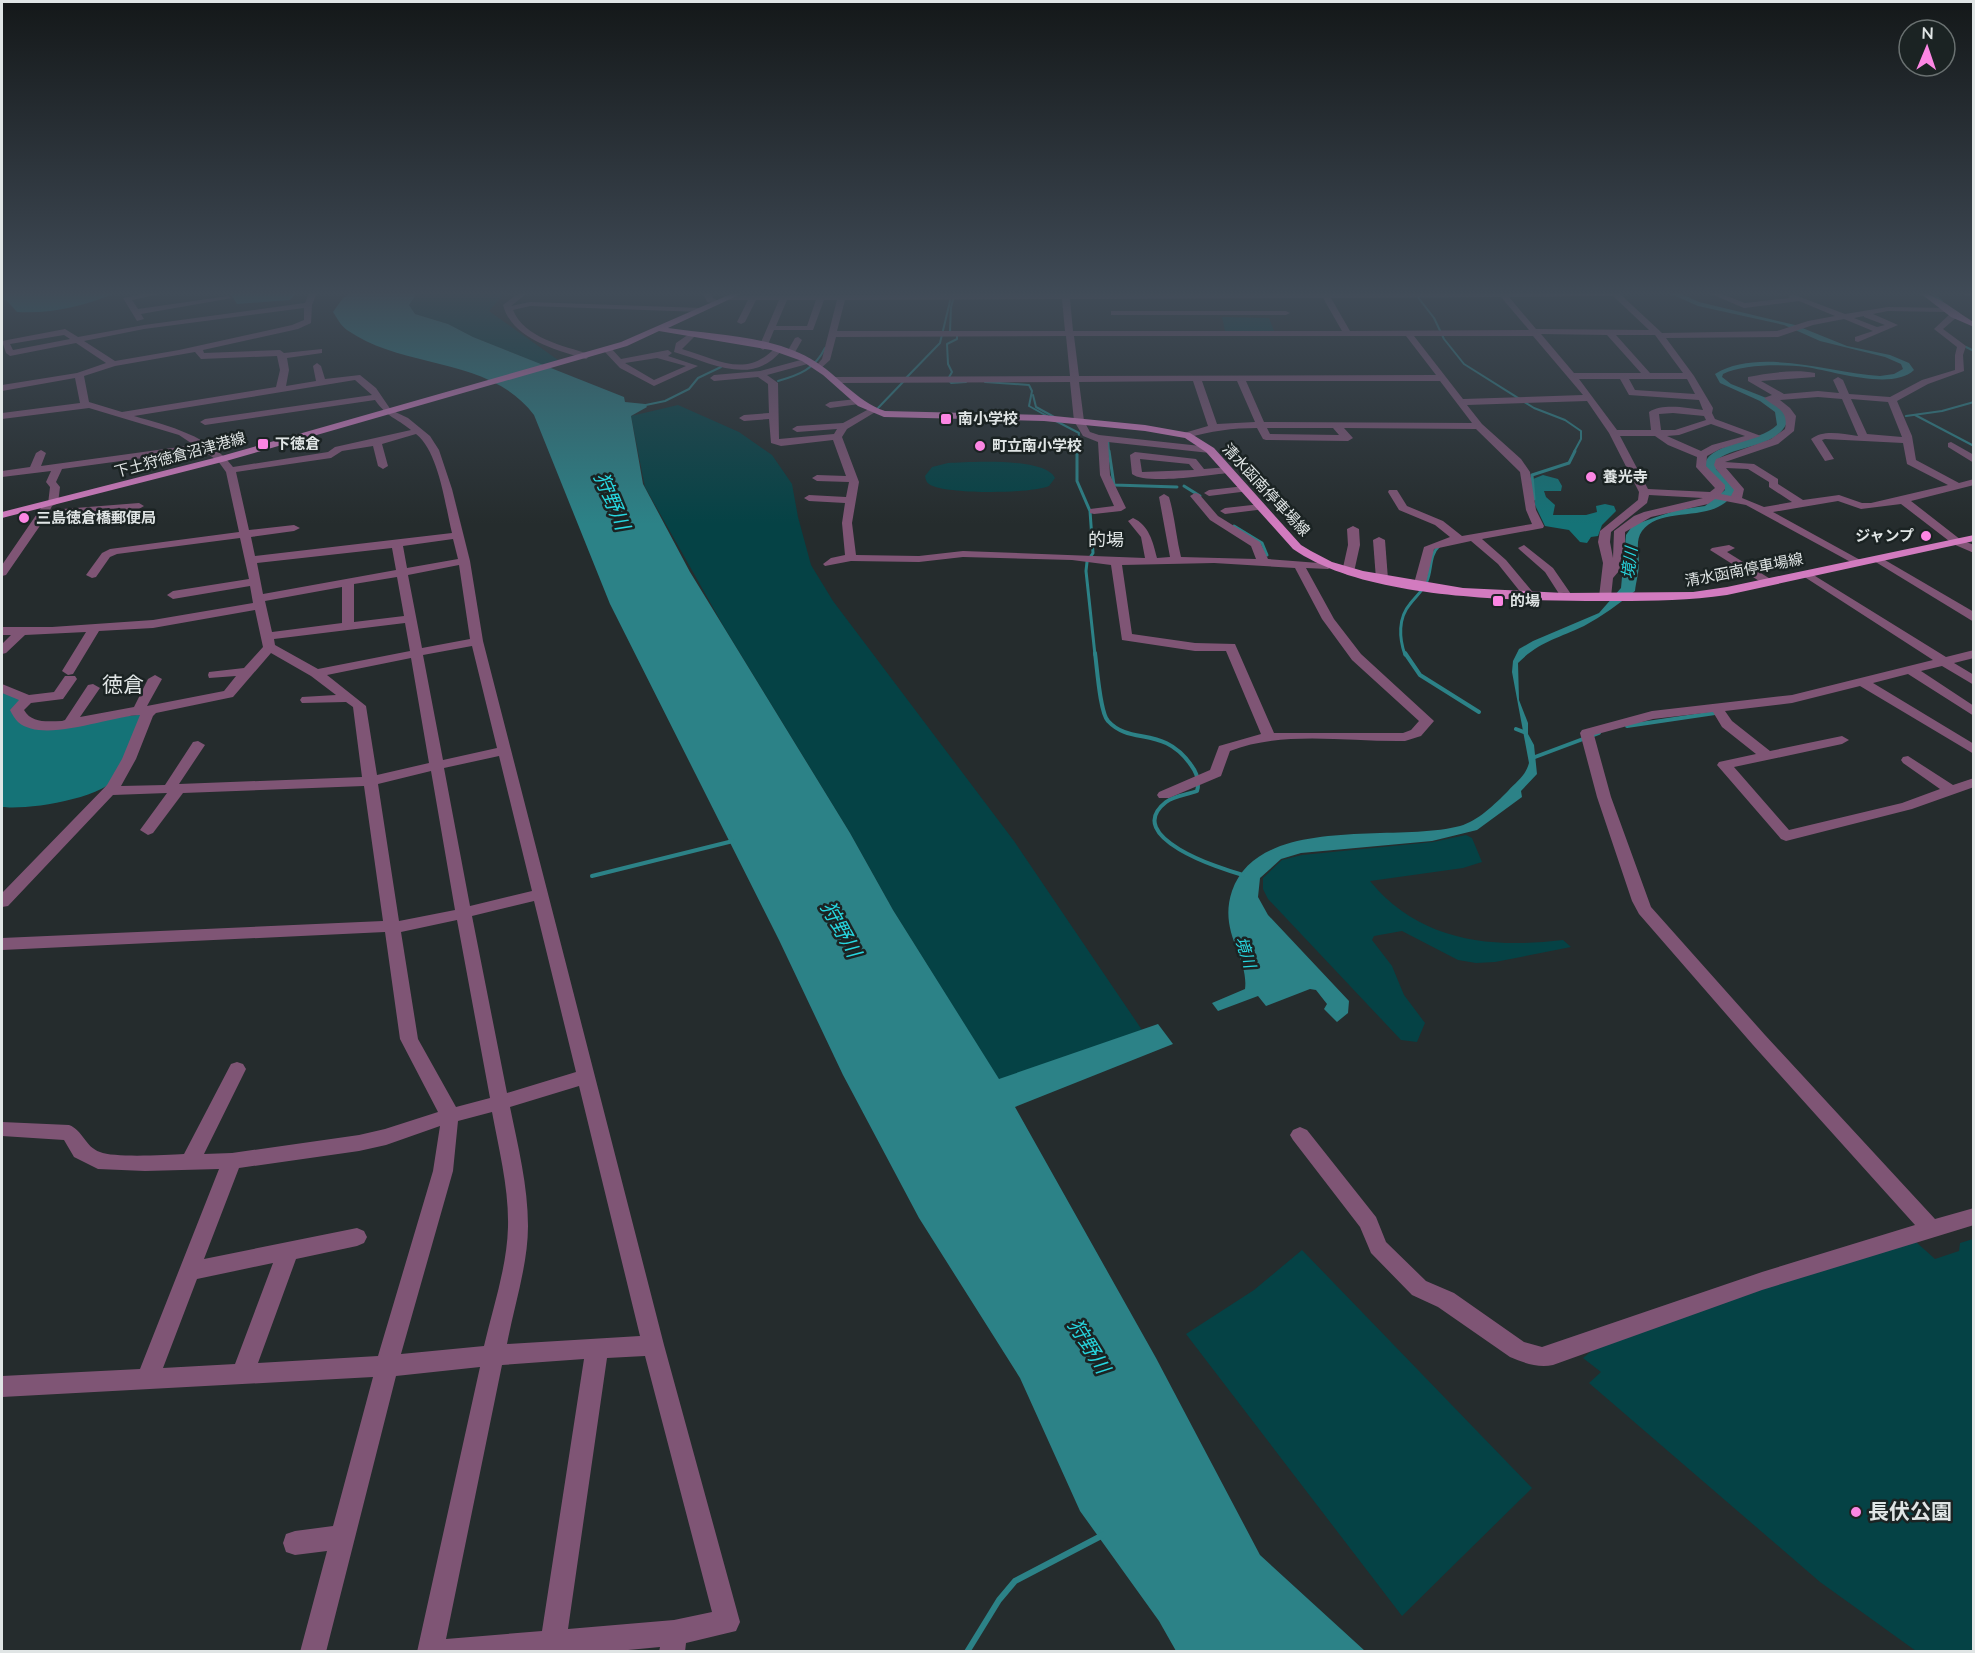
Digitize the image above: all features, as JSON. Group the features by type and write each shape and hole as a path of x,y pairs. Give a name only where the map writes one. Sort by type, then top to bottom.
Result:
{"main road":[{"name":"下土狩徳倉沼津港線","path":"2,515 48,507 226,465 388,412 537,370"},
{"name":"清水函南停車場線","path":"823,370 856,402 872,411 899,416 1079,421 1187,435 1210,450 1297,547 1328,566 1419,587 1470,594 1688,597 1974,538"}],"street":[{"path":"2,388 79,375 94,370"},
{"path":"280,389 284,370"},
{"path":"318,370 321,382"},
{"path":"629,370 654,383 684,370"},
{"path":"632,372 641,370"},
{"path":"714,378 760,374 774,370"},
{"path":"1074,370 1079,421 1086,434 1101,438 1210,450"},
{"path":"1419,587 1424,576 1428,549 1441,543 1539,526 1531,510 1525,472 1517,461 1479,426 1435,370"},
{"path":"1568,370 1614,434 1644,492 1643,501 1606,531 1604,542 1609,563 1607,597"},
{"path":"1643,370 1648,376"},
{"path":"1686,370 1708,408 1709,417"},
{"path":"1719,465 1720,461 1729,455 1773,442 1785,435 1792,425 1790,413 1781,404 1769,398 1818,394 1892,400 1925,382 1964,372 1963,370"},
{"path":"760,374 773,383 774,441 837,437 846,426 872,411"},
{"path":"79,375 86,405"},
{"path":"1782,397 1751,379 1783,375 1812,375"},
{"path":"1573,376 1690,376"},
{"path":"1623,376 1632,393 1701,397"},
{"path":"1784,376 1818,394"},
{"path":"120,415 357,377 378,397 388,412 405,420 427,438 434,450 447,489 464,561 477,641 653,1345 727,1622 673,1642 444,1652"},
{"path":"835,380 945,382 1075,379 1197,380 1240,377 1441,378"},
{"path":"1240,377 1266,437 1348,438 1335,426"},
{"path":"1197,380 1213,427"},
{"path":"1838,380 1862,437"},
{"path":"205,422 378,397"},
{"path":"1461,402 1590,398"},
{"path":"1892,400 1902,421 1911,462 1957,486"},
{"path":"830,405 856,402"},
{"path":"2,416 86,405 182,433 226,465 268,641 250,671 228,694 50,726 25,722 19,718 17,710 27,699"},
{"path":"1755,436 1716,447 1702,455 1680,447 1658,434 1655,411 1709,417 1773,442"},
{"path":"744,418 773,416"},
{"path":"1614,434 1676,433 1709,417"},
{"path":"796,429 815,424 846,426"},
{"path":"1187,435 1213,427 1261,424 1479,426"},
{"path":"226,465 331,455 339,449 417,431"},
{"path":"1829,459 1816,439 1824,436 1907,440"},
{"path":"837,437 853,479 847,524 851,558"},
{"path":"1094,511 1121,508 1105,475 1104,443 1101,438"},
{"path":"377,442 383,466"},
{"path":"1140,443 1134,455 1137,474 1181,475 1228,470"},
{"path":"1951,445 1974,460"},
{"path":"2,474 203,447"},
{"path":"34,471 42,453"},
{"path":"1134,455 1192,461 1202,473"},
{"path":"1609,576 1619,564 1620,531 1625,526 1648,514 1697,505 1720,489 1720,485 1701,467 1702,455"},
{"path":"1719,465 1739,489 1739,495 1734,499"},
{"path":"1719,465 1750,466 1774,480 1773,485 1801,504"},
{"path":"2,573 48,507 55,487 51,483 57,468"},
{"path":"817,478 853,479"},
{"path":"1765,510 1839,498 1865,507 1904,500 1974,482"},
{"path":"1209,493 1245,489"},
{"path":"1393,492 1404,508 1439,523 1459,540"},
{"path":"1644,492 1712,495 1749,503 1858,563"},
{"path":"1195,496 1214,518 1256,544 1263,562"},
{"path":"1164,497 1169,514 1169,532 1177,562"},
{"path":"809,498 852,500"},
{"path":"1904,500 1957,542 1974,550"},
{"path":"48,507 139,507"},
{"path":"1225,511 1261,507"},
{"path":"1133,521 1146,537 1152,562"},
{"path":"92,575 106,555 114,551 294,528"},
{"path":"1348,572 1354,545 1353,529"},
{"path":"250,560 393,540 458,535"},
{"path":"1473,537 1502,562 1530,596"},
{"path":"393,540 411,619 516,1188 518,1227 516,1248 494,1355 430,1652"},
{"path":"1379,540 1382,579"},
{"path":"1524,548 1549,570 1567,597"},
{"path":"1729,548 1716,550 1768,582"},
{"path":"829,564 835,560 851,558 920,559 964,554 1109,561 1263,562 1328,566"},
{"path":"1878,559 1974,618"},
{"path":"2,631 52,632 153,624 258,595 348,582 464,561"},
{"path":"1109,561 1126,637 1195,647 1231,647 1269,738"},
{"path":"1164,795 1209,778 1216,773 1224,749 1231,746 1269,738 1311,735 1405,737 1416,733 1427,721 1367,669 1346,644 1318,604 1298,563"},
{"path":"1807,574 1942,663 1974,681"},
{"path":"348,582 348,627"},
{"path":"173,595 258,595"},
{"path":"268,641 411,619"},
{"path":"2,688 27,699 58,696 94,628"},
{"path":"2,650 23,630"},
{"path":"268,641 316,673 359,706 412,1047 416,1058 432,1080 449,1117 447,1156 388,1366 313,1652"},
{"path":"316,673 477,641"},
{"path":"1932,1228 1759,1040 1640,901 1604,797 1587,733 1596,728 1652,715 1792,699 1974,654"},
{"path":"214,675 250,671"},
{"path":"1912,671 1974,712"},
{"path":"2,903 108,791 129,759 147,714 145,710 155,680"},
{"path":"1864,682 1974,750"},
{"path":"70,723 93,688"},
{"path":"307,700 348,698"},
{"path":"1717,708 1727,724 1767,756"},
{"path":"1842,740 1724,765 1786,836 1906,806 1965,787"},
{"path":"148,830 198,745"},
{"path":"108,791 370,781 506,750"},
{"path":"1908,760 1965,787"},
{"path":"2,944 300,929 392,927 419,924 542,894"},
{"path":"190,1162 237,1069"},
{"path":"2,1129 69,1133 81,1151 98,1161 135,1163 232,1161 359,1143 586,1076"},
{"path":"1300,1135 1369,1222 1378,1247 1419,1288 1446,1300 1518,1350 1542,1358 1684,1306 1974,1216"},
{"path":"148,1378 232,1161"},
{"path":"188,1272 357,1237"},
{"path":"243,1373 288,1251"},
{"path":"2,1387 388,1366 494,1355 653,1345"},
{"path":"553,1647 597,1349"},
{"path":"295,1543 343,1537"}],"shaded area":[{"path":"678,405 739,432 772,455 792,484 811,565 833,601 1014,841 1142,1030 999,1080 893,910 850,833 724,627 645,487 631,416"},
{"path":"948,463 1023,464 1049,471 1055,478 1049,486 1009,492 943,489 926,481 925,476 932,467"},
{"path":"1543,475 1558,479 1562,486 1561,491 1544,491 1546,497 1555,505 1553,515 1586,515 1597,512 1596,506 1605,504 1614,506 1616,511 1602,525 1598,536 1591,537 1587,543 1580,542 1569,530 1545,526 1535,505 1533,479"},
{"path":"2,689 27,699 19,718 38,725 147,714 128,760 120,774 111,783 99,790 65,801 30,807 2,807"},
{"path":"1466,835 1472,838 1482,862 1463,868 1370,881 1389,901 1411,917 1433,928 1483,941 1536,943 1563,940 1571,947 1495,962 1476,963 1458,960 1402,931 1374,936 1372,940 1392,966 1404,995 1425,1023 1417,1042 1401,1040 1268,899 1263,889 1263,878 1282,860 1302,855 1433,842"},
{"name":"長伏公園","path":"1973,1239 1973,1651 1916,1651 1820,1582 1589,1383 1601,1372 1583,1358 1595,1348 1775,1285 1916,1242 1935,1259 1959,1251 1960,1243"},
{"path":"1302,1250 1532,1488 1402,1616 1186,1334 1254,1290"}],"water":[{"name":"狩野川","path":"462,370 556,370 624,397 625,402 645,404 647,407 631,416 643,484 690,572 850,833 893,910 999,1079 1158,1024 1173,1044 1015,1107 1156,1358 1260,1555 1365,1651 1176,1651 1159,1621 1080,1511 1020,1378 919,1218 843,1075 779,940 610,604 534,415 516,396 494,382"},
{"path":"1724,370 1734,370 1723,374 1722,377 1731,384 1769,399 1789,417 1784,427 1769,440 1718,459 1716,469 1736,489 1728,501 1704,512 1663,518 1651,523 1642,531 1638,543 1639,566 1635,591 1584,626 1541,645 1518,663 1519,700 1528,723 1528,734 1534,745 1537,774 1521,791 1522,797 1477,830 1432,841 1301,853 1281,859 1260,878 1258,897 1268,915 1349,1001 1348,1013 1337,1022 1324,1009 1327,1004 1316,990 1310,989 1266,1006 1258,996 1218,1011 1212,1003 1245,989 1243,966 1231,932 1229,906 1232,891 1247,867 1270,850 1299,841 1332,836 1433,830 1467,824 1486,812 1523,775 1529,763 1512,672 1513,661 1519,649 1599,613 1621,588 1626,535 1633,525 1677,510 1705,506 1725,490 1724,485 1707,470 1705,463 1710,456 1726,446 1759,436 1777,425 1775,412 1760,401 1720,383 1715,374"},
{"path":"1822,370 1880,376 1894,374 1901,370 1914,370 1892,379 1877,379"}],"waterway":[{"path":"641,406 665,401 689,389 698,378 714,370"},
{"path":"778,381 806,370"},
{"path":"906,378 914,370"},
{"path":"951,370 948,379 951,383 966,382"},
{"path":"1474,370 1534,408 1565,420 1581,431 1581,439 1574,452"},
{"path":"878,408 904,381"},
{"path":"985,382 1029,385 1032,391 1029,406 1047,416"},
{"path":"1033,395 1036,407 1056,418"},
{"path":"1906,416 1942,411 1974,402"},
{"path":"1915,415 1974,446"},
{"path":"1054,420 1079,433 1077,452"},
{"path":"1108,439 1109,452"},
{"path":"1109,451 1114,485 1177,487"},
{"path":"1534,499 1532,475 1569,463 1575,451"},
{"path":"1077,452 1077,481 1090,511 1093,553 1087,562 1086,571 1095,655"},
{"path":"1184,486 1200,496"},
{"path":"1234,526 1262,543 1267,555"},
{"path":"1405,655 1401,635 1403,615 1425,585 1431,562 1439,546"},
{"path":"1095,653 1101,700 1108,721 1127,733 1169,745 1180,753 1196,774 1197,791 1177,796 1166,802 1155,815 1156,827 1165,839 1179,849 1215,866 1243,875"},
{"path":"1405,653 1420,675 1479,712"},
{"path":"1627,726 1715,713"},
{"name":"境川","path":"1516,729 1526,733"},
{"path":"1535,757 1599,733"},
{"path":"592,876 733,841"},
{"path":"967,1652 999,1600 1015,1581 1103,1535"}],"place":[{"name":"南小学校","path":"946,419"},
{"name":"下徳倉","path":"263,444"},
{"name":"町立南小学校","path":"980,446"},
{"name":"養光寺","path":"1591,477"},
{"name":"三島徳倉橋郵便局","path":"24,518"},
{"name":"ジャンプ","path":"1926,536"},
{"name":"的場","path":"1498,601"},
{"name":"長伏公園","path":"1856,1512"}],"district":[{"name":"的場","path":"1106,540"},
{"name":"徳倉","path":"123,685"}]}
